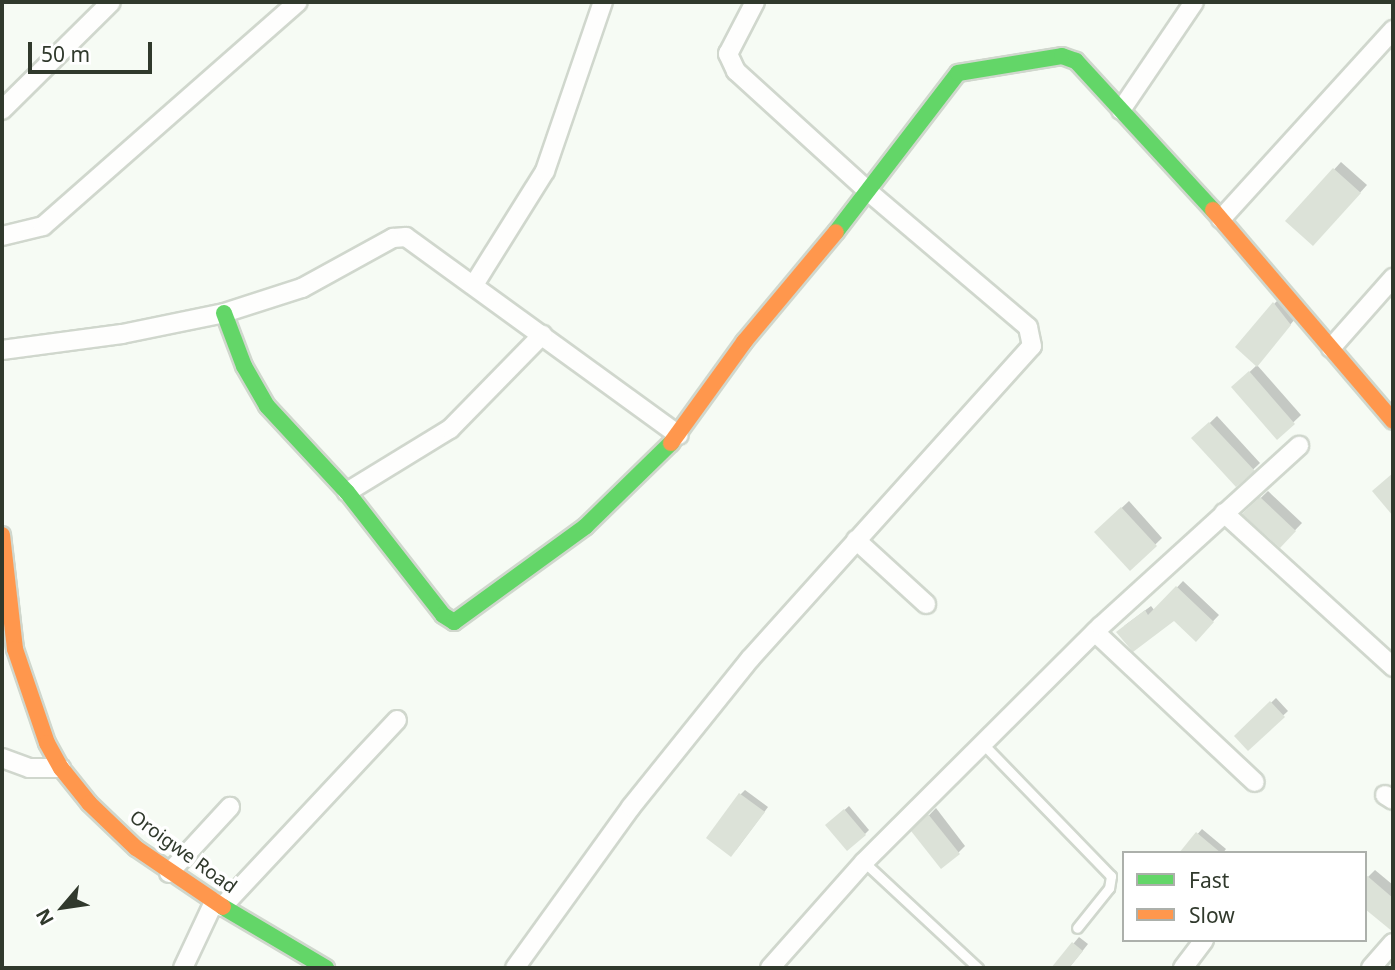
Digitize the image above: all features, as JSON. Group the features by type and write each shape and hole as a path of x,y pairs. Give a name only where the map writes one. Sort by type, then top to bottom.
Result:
{"street":[{"path":"2,110 111,2"},
{"path":"2,236 43,226 298,2"},
{"path":"475,282 545,171 603,2"},
{"path":"515,968 631,807 750,659 856,540 962,429 1032,346 1033,335 736,71 728,54 755,2"},
{"path":"1121,110 1194,2"},
{"path":"1221,219 1393,30"},
{"path":"224,313 256,391 346,492 454,622 527,574 586,526 679,435 744,342 869,192 954,78 965,71 1071,57 1221,219 1393,421"},
{"path":"2,350 122,334 224,313 302,288 393,238 407,237 420,243 475,282 542,335 679,435"},
{"path":"1331,348 1393,278"},
{"path":"346,492 450,429 542,335"},
{"path":"770,968 864,862 1095,632 1299,446"},
{"path":"1224,513 1393,667"},
{"name":"Oroigwe Road","path":"2,535 15,649 61,768 119,834 169,873 326,968"},
{"path":"856,540 926,604"},
{"path":"1095,632 1255,782"},
{"path":"183,968 218,905 397,720"},
{"path":"4,763 61,768"},
{"path":"169,873 230,807"},
{"path":"1183,968 1202,942"},
{"path":"1371,968 1393,943"}],"lane":[{"path":"984,744 1111,876 1109,888 1077,928"},
{"path":"864,862 978,968"}],"building":[{"path":"1333,168 1361,193 1313,246 1285,221"},
{"path":"1273,302 1291,325 1257,367 1235,347"},
{"path":"1249,371 1295,424 1277,440 1231,387"},
{"path":"1209,422 1255,471 1236,487 1191,438"},
{"path":"1393,473 1393,516 1372,491"},
{"path":"1260,497 1296,531 1280,548 1242,514"},
{"path":"1121,507 1157,546 1130,571 1094,532"},
{"path":"1176,586 1214,622 1196,642 1174,621 1133,652 1116,632 1145,610 1148,615"},
{"path":"1270,701 1285,717 1248,751 1234,736"},
{"path":"739,793 765,812 731,857 706,838"},
{"path":"844,809 866,835 847,851 825,825"},
{"path":"928,814 960,854 941,869 911,831"},
{"path":"1196,832 1219,851 1181,851"},
{"path":"1367,876 1393,898 1393,932 1367,911"},
{"path":"1072,942 1083,951 1069,968 1051,968"}],"traffic: fast":[{"path":"836,232 958,73 1062,56 1076,61 1213,210"},
{"path":"224,313 244,366 267,406 347,492 443,615 454,622 586,526 671,443"},
{"path":"223,907 326,968"}],"traffic: slow":[{"path":"1213,210 1393,421"},
{"path":"671,443 744,342 836,232"},
{"path":"2,535 15,649 47,743 61,768 89,803 136,848 223,907"}]}
